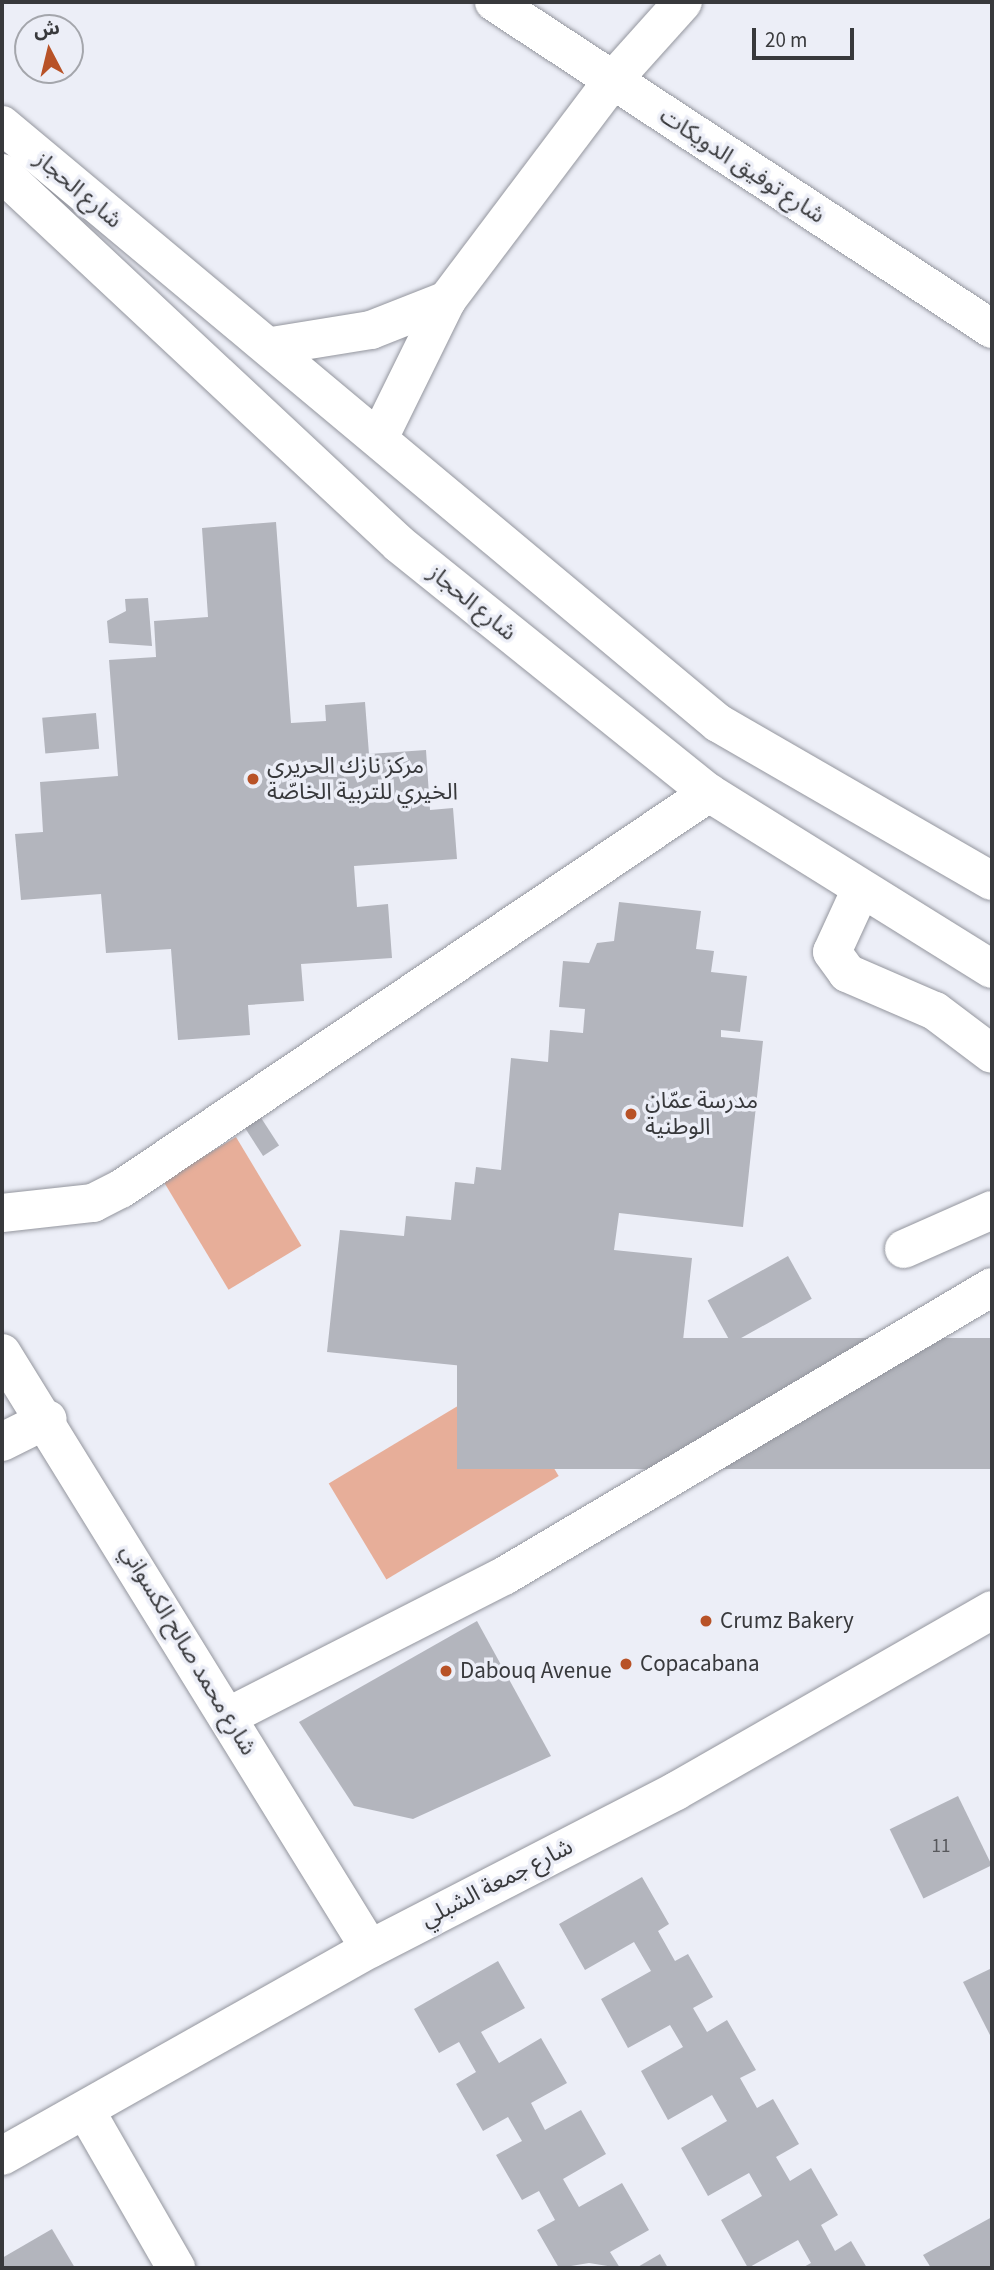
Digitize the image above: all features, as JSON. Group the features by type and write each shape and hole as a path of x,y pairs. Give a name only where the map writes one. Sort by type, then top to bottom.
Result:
{"street":[{"name":"شارع توفيق الدويكات","path":"494,2 992,329"},
{"path":"379,438 447,300 612,81 683,2"},
{"name":"شارع الحجاز","path":"2,125 272,346 718,723 992,881"},
{"name":"شارع الحجاز","path":"2,173 399,544 709,793 992,969"},
{"path":"272,346 370,330 447,300"},
{"path":"2,1213 93,1203 121,1189 709,793"},
{"path":"861,889 832,952 847,973 935,1011 992,1054"},
{"path":"904,1249 992,1210"},
{"path":"229,1716 504,1576 992,1287"},
{"name":"شارع محمد صالح الكسواني","path":"2,1353 48,1419 370,1949"},
{"path":"2,1442 48,1419"},
{"name":"شارع جمعة الشبلي","path":"2,2156 87,2113 370,1949 676,1791 992,1609"},
{"path":"87,2113 176,2268"}],"shaded area":[{"path":"236,1137 301,1246 229,1290 163,1181"},
{"path":"501,1380 559,1476 386,1580 329,1484"}],"building":[{"name":"مركز نازك الحريري الخيري للتربية الخاصّة","path":"276,522 291,723 326,721 325,705 365,702 369,754 426,750 430,810 453,808 457,859 354,866 357,907 388,904 392,958 301,964 304,1001 248,1005 250,1035 178,1040 171,949 106,953 101,894 21,900 15,834 43,832 40,782 118,776 109,660 156,657 154,621 208,617 202,528"},
{"path":"148,598 152,646 109,643 107,621 126,611 125,599"},
{"path":"96,713 99,749 45,754 42,718"},
{"name":"مدرسة عمّان الوطنية","path":"619,902 701,911 696,949 714,951 711,972 747,976 740,1032 721,1030 721,1037 763,1041 743,1227 619,1213 614,1250 692,1258 674,1423 595,1415 599,1380 327,1352 340,1230 404,1236 406,1216 451,1220 455,1182 474,1184 476,1167 501,1170 511,1058 548,1062 550,1030 583,1033 585,1009 559,1007 563,961 589,963 597,943 614,941"},
{"path":"254,1107 279,1146 263,1156 238,1117"},
{"path":"788,1256 812,1299 731,1343 708,1301"},
{"path":"457,1338 992,1338 992,1469 457,1469"},
{"name":"Dabouq Avenue","path":"477,1621 551,1756 413,1819 354,1806 299,1722"},
{"path":"958,1796 992,1865 923,1899 890,1829"},
{"path":"642,1877 669,1924 658,1931 675,1961 688,1954 713,1997 693,2008 707,2032 727,2020 756,2070 740,2078 757,2108 773,2099 799,2144 776,2157 790,2181 811,2168 838,2215 821,2225 835,2251 851,2241 867,2268 802,2268 811,2263 798,2240 748,2268 721,2220 762,2196 749,2173 708,2196 681,2148 727,2121 712,2095 668,2120 641,2071 683,2047 670,2025 628,2048 601,1999 651,1971 634,1942 585,1970 559,1924"},
{"path":"498,1961 525,2008 481,2032 499,2063 541,2038 567,2083 531,2103 545,2130 581,2110 606,2154 563,2179 579,2207 622,2183 649,2230 610,2252 620,2268 589,2263 559,2268 537,2230 555,2220 539,2191 522,2200 496,2155 522,2141 508,2117 483,2131 456,2084 476,2072 459,2042 439,2053 414,2009"},
{"path":"992,1968 992,2039 963,1982"},
{"path":"992,2217 992,2268 931,2268 923,2255"},
{"path":"52,2229 75,2268 2,2268 2,2258"},
{"path":"660,2254 668,2268 636,2268"}],"place":[{"name":"مركز نازك الحريري الخيري للتربية الخاصّة","path":"253,779"},
{"name":"مدرسة عمّان الوطنية","path":"631,1114"},
{"name":"Crumz Bakery","path":"706,1621"},
{"name":"Copacabana","path":"626,1664"},
{"name":"Dabouq Avenue","path":"446,1671"}]}
